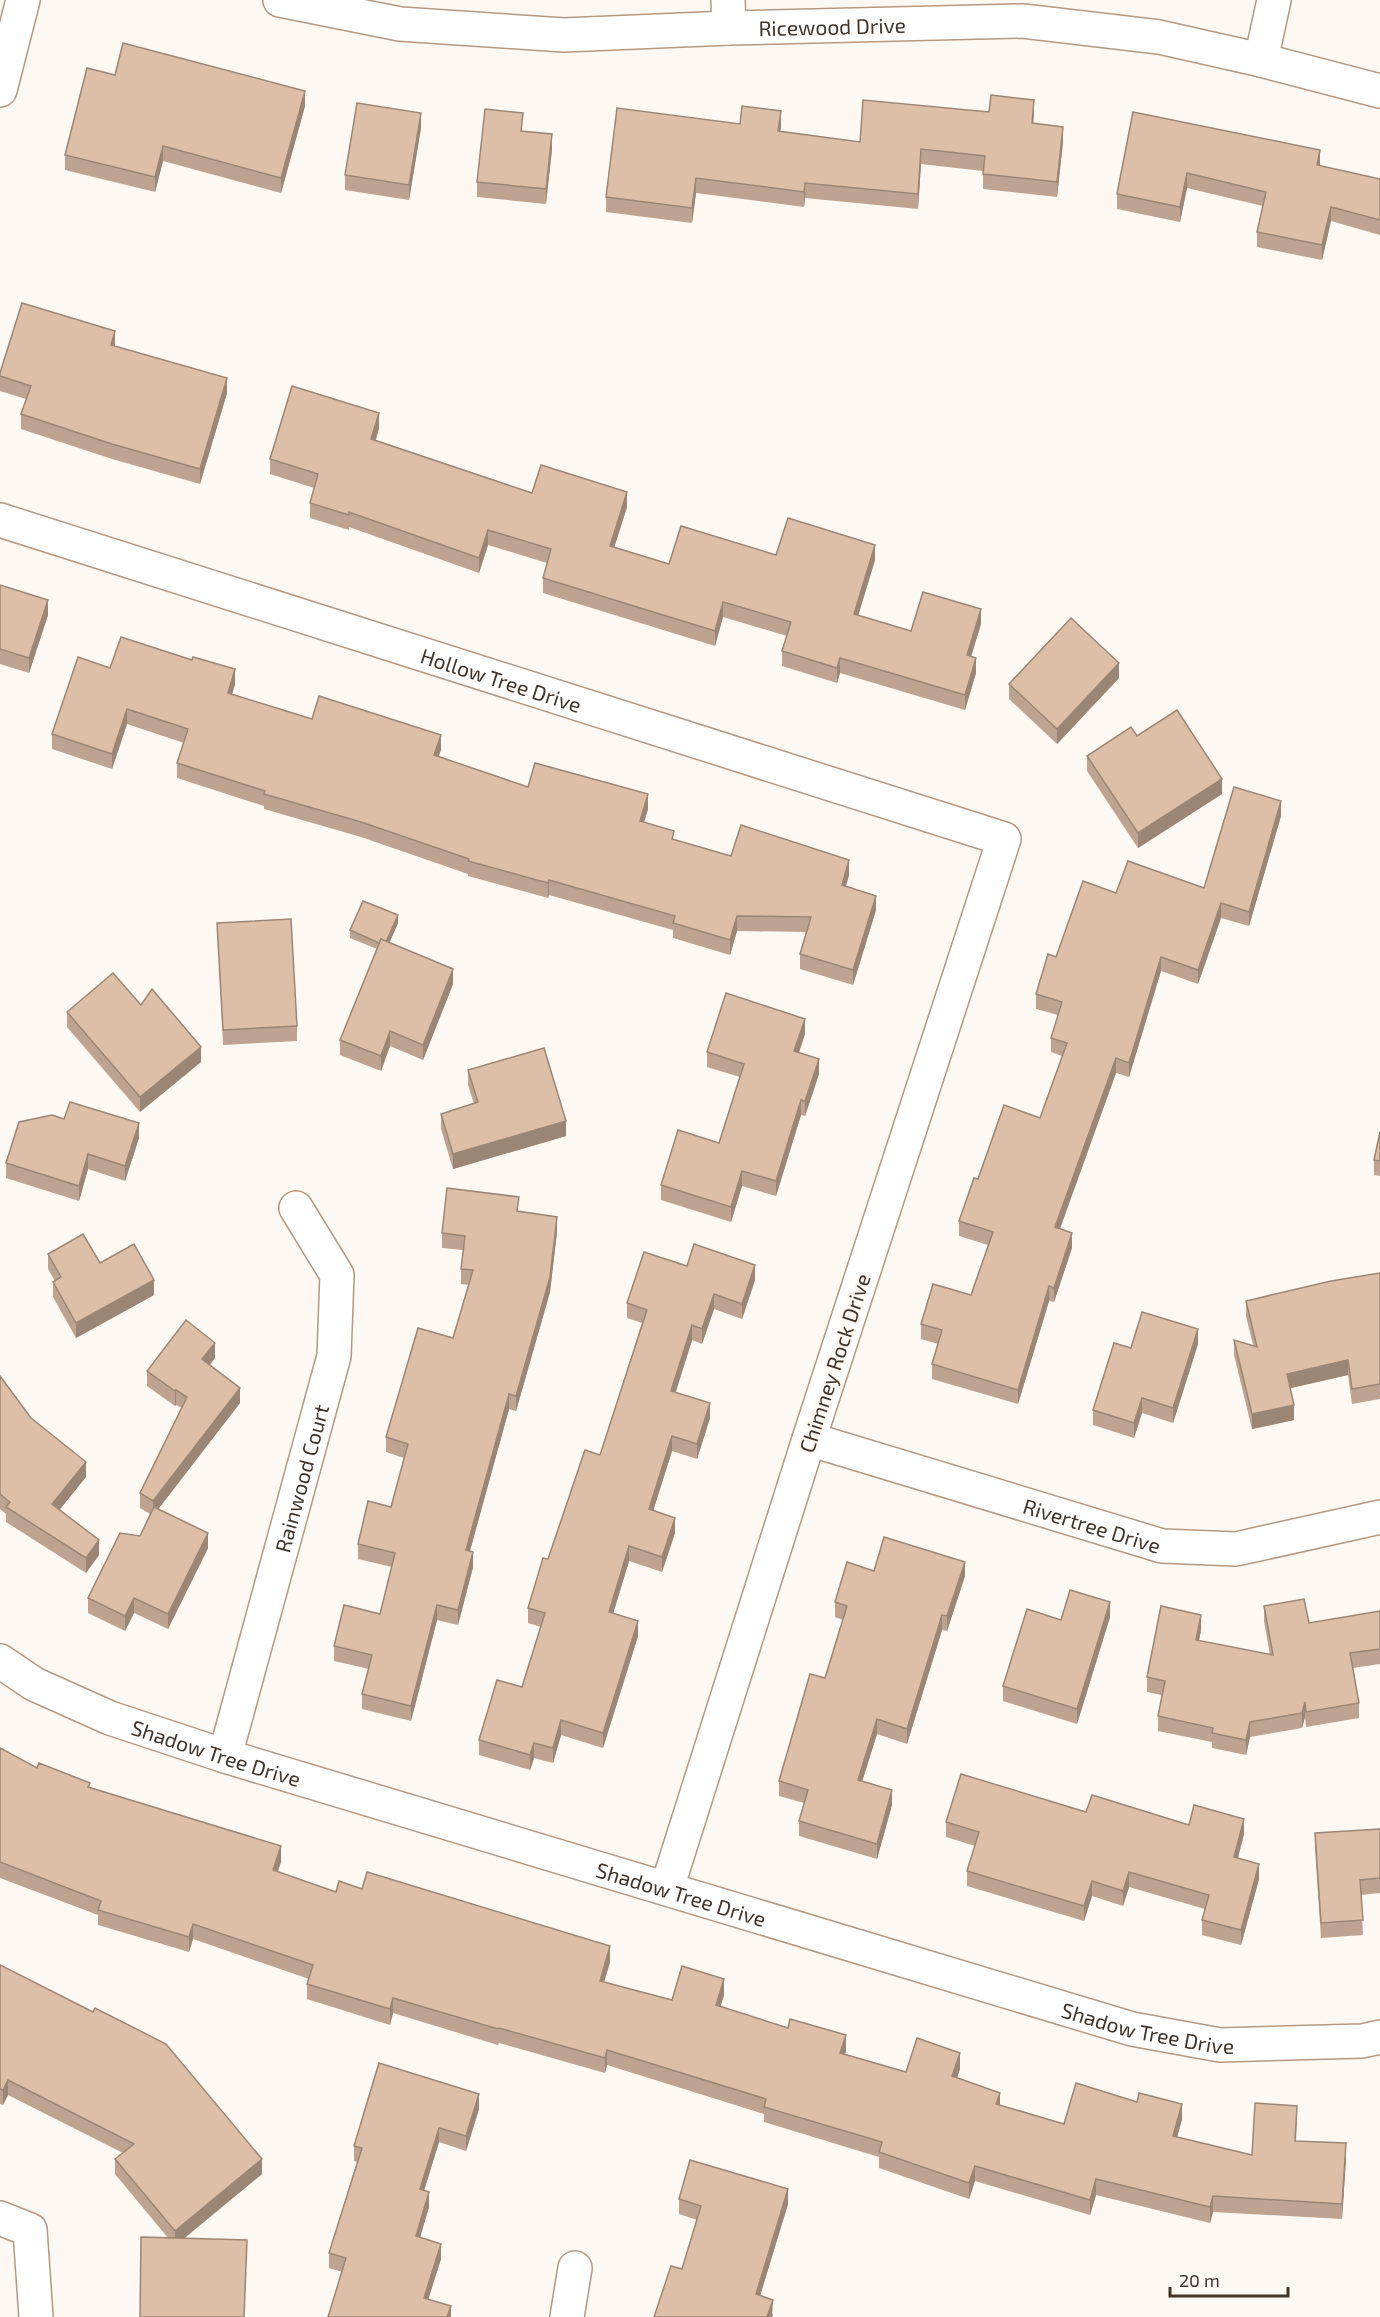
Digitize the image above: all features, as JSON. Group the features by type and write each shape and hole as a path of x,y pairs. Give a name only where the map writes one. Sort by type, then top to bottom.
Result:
{"street":[{"path":"0,90 23,0"},
{"name":"Ricewood Drive","path":"280,0 400,24 564,35 729,14 1023,21 1159,37 1261,60 1380,91"},
{"path":"1261,60 1274,0"},
{"name":"Hollow Tree Drive","path":"0,520 1004,839"},
{"name":"Chimney Rock Drive","path":"667,1888 809,1439 1004,839"},
{"name":"Rainwood Court","path":"225,1756 334,1356 338,1275 296,1208"},
{"name":"Rivertree Drive","path":"809,1439 1162,1546 1236,1548 1380,1518"},
{"name":"Shadow Tree Drive","path":"0,1661 34,1684 110,1718 225,1756 1132,2029 1220,2044 1362,2041 1380,2037"},
{"path":"0,2218 30,2230 36,2317"},
{"path":"567,2317 575,2268"}],"building":[{"path":"123,43 305,91 281,178 163,146 155,177 65,155 87,68 115,75"},
{"path":"991,95 1034,100 1032,123 1063,127 1057,182 983,174 985,156 921,149 918,194 805,183 804,192 696,178 692,208 606,197 617,108 740,124 742,106 781,111 778,131 860,142 863,100 989,112"},
{"path":"357,103 421,113 409,185 345,175"},
{"path":"485,109 523,113 521,131 552,134 546,189 477,182"},
{"path":"1133,112 1320,150 1317,165 1380,179 1380,220 1331,207 1322,245 1257,232 1266,192 1187,173 1180,207 1117,194"},
{"path":"22,303 115,331 111,345 227,378 200,469 112,444 21,414 31,386 0,376 0,373"},
{"path":"292,386 379,413 371,439 532,493 541,465 627,492 610,546 669,564 681,526 776,555 788,518 875,545 854,614 911,631 923,592 981,609 967,655 976,658 965,695 840,658 837,668 782,651 791,622 723,602 715,631 543,578 551,549 488,530 479,558 349,512 349,515 310,503 318,474 270,459"},
{"path":"0,585 48,600 29,658 0,649"},
{"path":"1071,618 1119,663 1057,729 1009,684"},
{"path":"121,637 192,660 193,657 235,669 228,693 312,719 319,696 441,735 434,755 528,787 535,763 648,794 640,821 674,831 672,839 731,856 741,825 849,860 842,885 876,896 853,970 800,954 811,917 737,916 730,940 673,923 675,916 549,880 548,883 468,861 469,859 361,822 264,794 265,791 177,763 188,729 127,709 112,754 52,734 78,657 110,668"},
{"path":"1177,710 1222,779 1138,833 1087,756 1131,727 1137,736"},
{"path":"1234,787 1281,801 1249,912 1221,903 1198,970 1161,957 1129,1063 1116,1058 1055,1227 1072,1233 1054,1288 1049,1286 1018,1390 932,1364 942,1330 921,1324 933,1284 971,1295 993,1232 959,1221 974,1178 978,1179 1004,1105 1040,1118 1067,1043 1051,1038 1062,1002 1036,994 1048,954 1056,957 1083,881 1116,893 1128,861 1204,888"},
{"path":"363,901 398,915 386,942 381,939 379,943 350,930"},
{"path":"291,919 297,1026 223,1030 217,923"},
{"path":"381,939 453,969 423,1045 390,1031 381,1056 340,1040"},
{"path":"113,973 141,1005 152,989 201,1047 140,1097 67,1012"},
{"path":"726,993 805,1019 794,1051 819,1059 805,1101 801,1100 776,1181 742,1171 731,1207 661,1185 678,1130 719,1143 744,1064 707,1052"},
{"path":"544,1048 566,1121 453,1154 441,1114 478,1102 468,1070"},
{"path":"70,1102 139,1123 125,1166 88,1154 79,1186 6,1163 19,1122 52,1115 64,1119"},
{"path":"1380,1132 1380,1161 1374,1160"},
{"path":"447,1188 519,1197 517,1211 557,1217 550,1277 516,1396 509,1394 466,1550 473,1552 458,1610 437,1605 411,1706 362,1694 372,1655 334,1646 344,1605 380,1614 395,1553 358,1544 368,1501 391,1507 408,1444 386,1437 418,1328 453,1338 473,1270 461,1269 465,1236 442,1233"},
{"path":"83,1234 100,1263 134,1244 154,1280 76,1323 53,1282 61,1277 48,1254"},
{"path":"694,1244 755,1265 742,1304 714,1294 702,1329 692,1325 671,1391 710,1403 697,1444 672,1436 649,1509 675,1518 662,1557 629,1546 609,1612 638,1621 603,1733 561,1720 553,1748 534,1743 530,1755 479,1740 497,1680 522,1687 545,1613 528,1608 543,1558 548,1559 585,1450 600,1455 647,1310 627,1303 644,1252 687,1266"},
{"path":"1380,1273 1380,1384 1352,1389 1348,1360 1287,1374 1294,1405 1252,1414 1234,1340 1257,1347 1246,1301 1331,1281"},
{"path":"1142,1312 1198,1329 1173,1408 1142,1398 1134,1423 1093,1410 1114,1343 1131,1348"},
{"path":"186,1320 215,1343 202,1359 240,1388 153,1501 140,1493 187,1397 147,1371"},
{"path":"0,1376 31,1418 86,1462 52,1504 99,1540 86,1558 6,1507 10,1502 0,1494"},
{"path":"154,1507 208,1533 168,1614 134,1598 125,1616 88,1598 120,1533 140,1536"},
{"path":"884,1537 965,1562 947,1616 942,1615 907,1729 877,1719 858,1780 892,1790 877,1844 799,1821 808,1790 779,1781 810,1674 825,1678 847,1606 835,1602 847,1562 874,1571"},
{"path":"1070,1590 1110,1602 1077,1709 1003,1686 1027,1609 1061,1620"},
{"path":"1304,1599 1309,1623 1380,1611 1380,1649 1350,1653 1359,1703 1306,1712 1305,1702 1302,1713 1250,1722 1246,1740 1212,1733 1213,1728 1158,1716 1165,1681 1147,1677 1161,1606 1201,1615 1196,1640 1273,1655 1264,1606"},
{"path":"0,1748 37,1768 39,1763 90,1783 88,1787 281,1846 273,1870 336,1892 339,1881 362,1889 367,1872 610,1946 600,1981 672,2000 682,1966 724,1979 716,2005 788,2028 790,2019 846,2035 840,2053 906,2072 917,2038 960,2053 952,2076 1000,2093 996,2104 1064,2124 1076,2083 1137,2102 1139,2093 1182,2104 1173,2136 1252,2155 1255,2103 1297,2106 1295,2141 1346,2143 1342,2204 1213,2196 1210,2207 1096,2179 1090,2200 975,2166 969,2183 879,2152 882,2142 764,2107 766,2099 607,2050 605,2058 393,1998 390,2009 307,1984 313,1965 193,1924 189,1937 98,1910 101,1901 0,1862"},
{"path":"961,1774 1086,1812 1092,1795 1189,1825 1194,1805 1244,1819 1234,1857 1259,1864 1241,1930 1202,1920 1209,1895 1129,1872 1123,1891 1092,1881 1084,1906 967,1871 979,1832 946,1822"},
{"path":"1380,1829 1380,1878 1360,1880 1363,1920 1321,1923 1315,1833"},
{"path":"0,1965 93,2012 95,2008 166,2044 262,2159 175,2231 115,2159 134,2144 8,2080 3,2090 0,2089"},
{"path":"379,2063 479,2094 466,2136 439,2128 420,2189 429,2192 416,2236 441,2244 424,2298 451,2306 447,2317 328,2317 346,2258 329,2253 362,2148 354,2146"},
{"path":"690,2160 788,2189 756,2294 773,2300 767,2317 654,2317 671,2266 682,2269 701,2206 679,2199"},
{"path":"141,2237 247,2240 244,2317 140,2317"}]}
